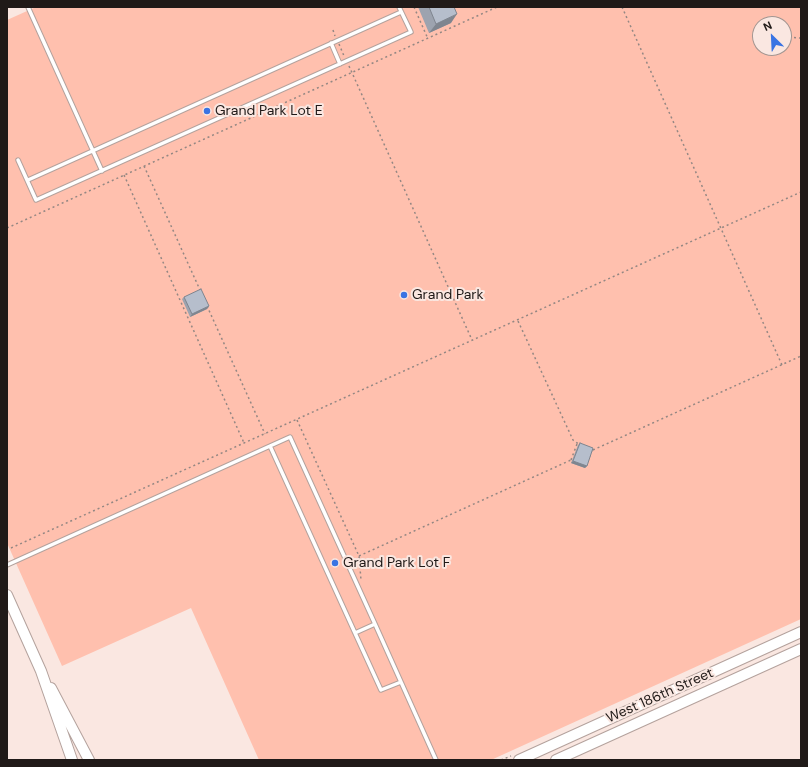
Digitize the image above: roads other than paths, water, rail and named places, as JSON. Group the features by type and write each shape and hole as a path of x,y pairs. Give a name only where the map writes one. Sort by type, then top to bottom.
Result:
{"street":[{"path":"7,595 41,671 89,760"},
{"name":"West 186th Street","path":"520,760 801,632"},
{"name":"West 186th Street","path":"556,760 801,649"},
{"path":"41,671 72,760"}],"lane":[{"path":"28,7 102,171"},
{"path":"18,160 36,200 411,32 399,7"},
{"path":"28,180 401,12"},
{"path":"331,44 340,64"},
{"path":"7,564 290,437 436,760"},
{"path":"270,446 381,690 401,682"},
{"path":"355,633 375,624"}],"place":[{"name":"Grand Park Lot E","path":"207,111"},
{"name":"Grand Park","path":"404,295"},
{"name":"Grand Park Lot F","path":"335,563"}]}
